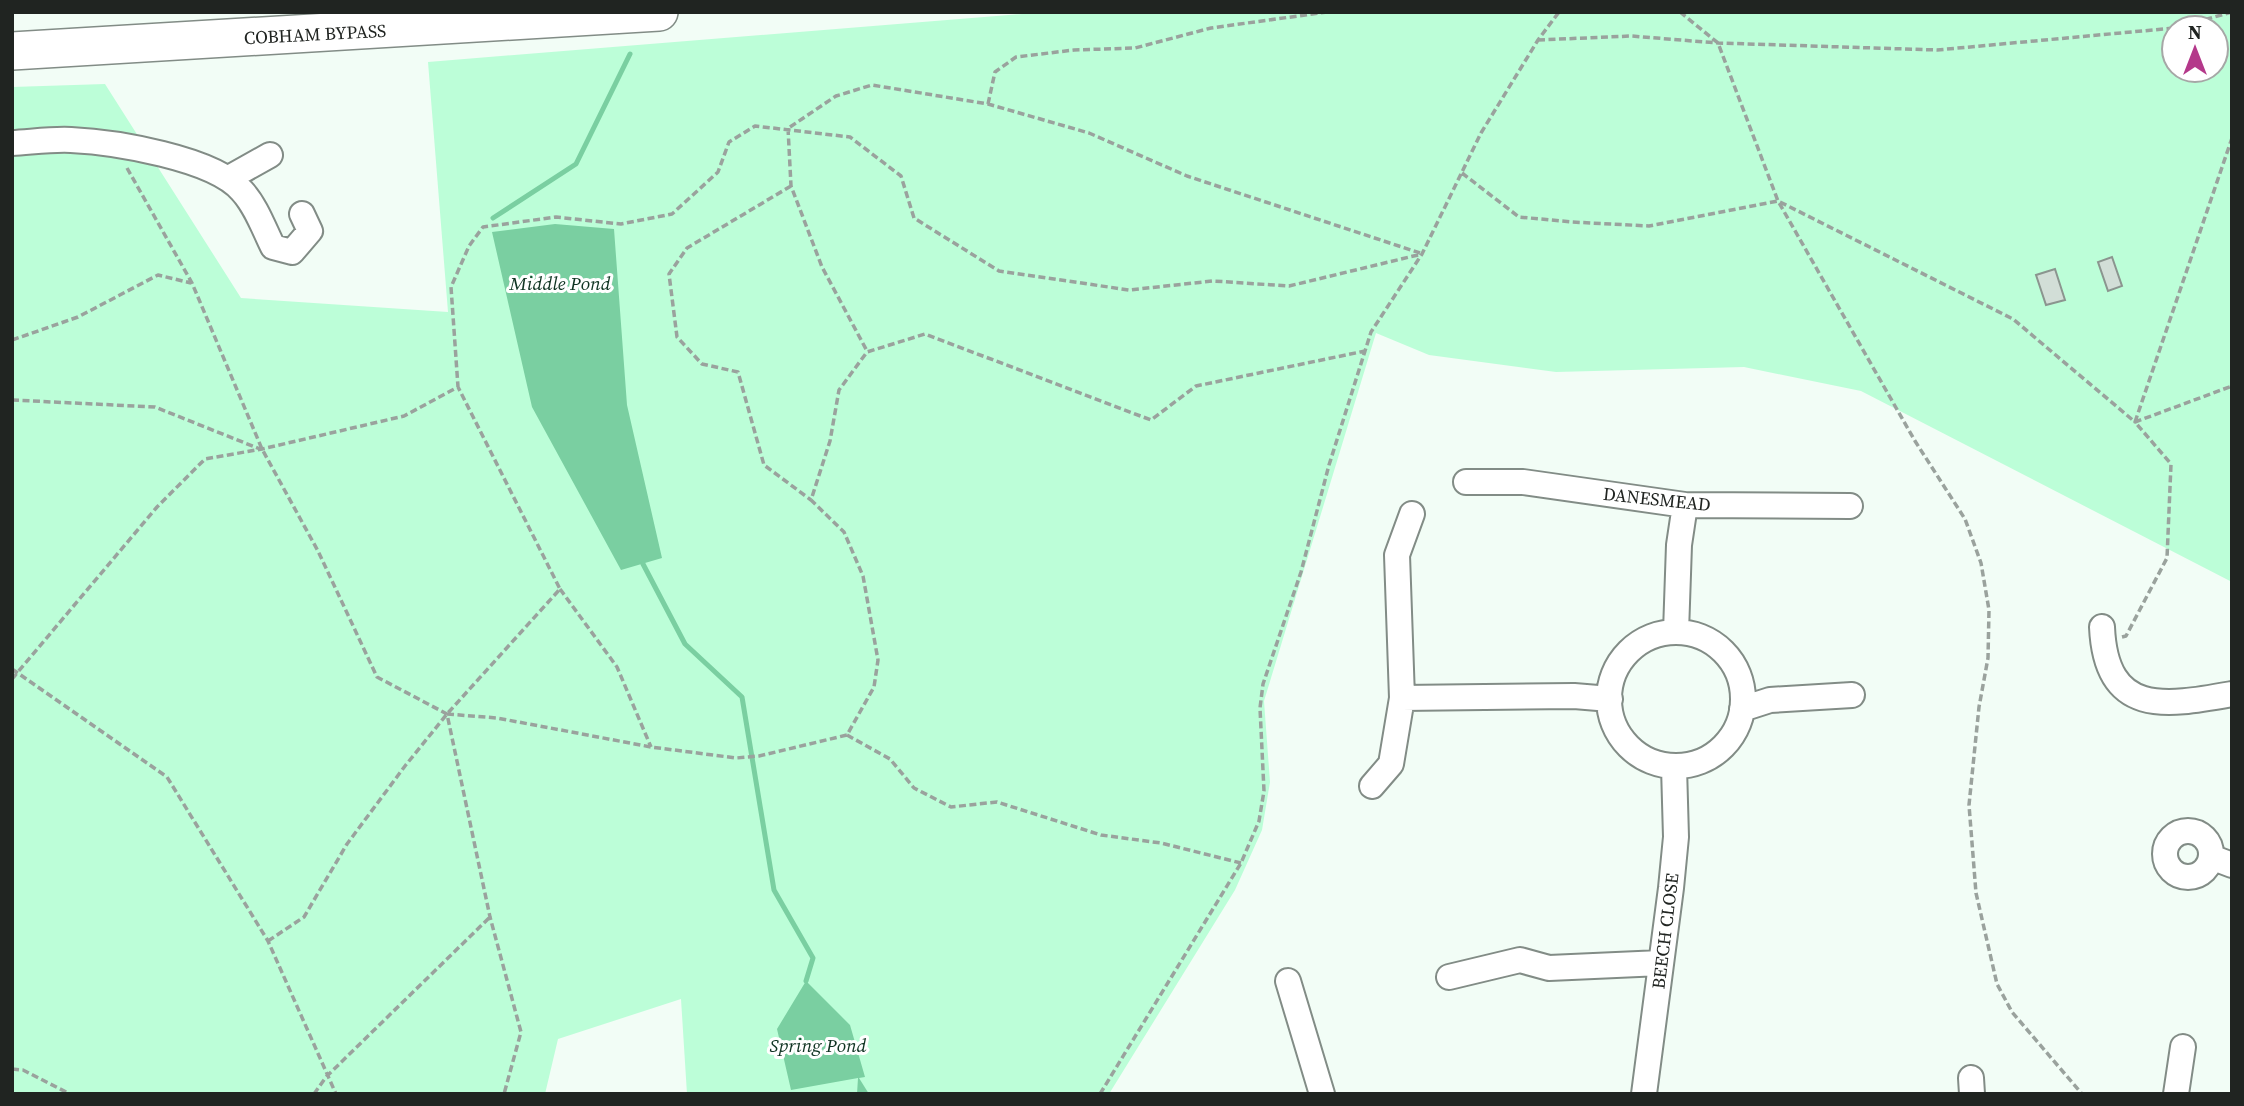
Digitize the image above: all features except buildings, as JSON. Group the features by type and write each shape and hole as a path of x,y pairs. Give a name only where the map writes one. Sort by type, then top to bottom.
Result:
{"highway":[{"name":"COBHAM BYPASS","path":"12,51 659,12"}],"street":[{"path":"12,143 71,140 177,158 207,167 229,178 244,192 273,247 292,252 310,231 302,214"},
{"path":"229,178 270,155"},
{"name":"DANESMEAD","path":"1466,482 1523,482 1685,505 1850,506"},
{"path":"1676,632 1679,545 1685,505"},
{"path":"1372,786 1391,764 1402,698 1397,555 1412,514"},
{"path":"1676,632 1709,641 1720,649 1740,679 1742,709 1728,743 1700,762 1674,767 1643,759 1619,738 1610,717 1610,699 1610,683 1625,654 1650,637 1676,632"},
{"path":"2098,643 2115,677 2134,694 2153,703 2176,704 2232,694"},
{"path":"1742,709 1770,700 1852,695"},
{"path":"1402,698 1574,696 1610,699"},
{"name":"BEECH CLOSE","path":"1644,1094 1676,837 1674,767"},
{"path":"1449,977 1520,960 1549,968 1661,963"},
{"path":"1288,981 1322,1094"},
{"path":"2176,1094 2183,1047"}],"path":[{"path":"988,104 995,72 1016,57 1074,50 1135,48 1211,28 1327,12"},
{"path":"1100,1094 1241,863 1259,821 1264,791 1260,708 1263,684 1301,572 1329,465 1371,331 1422,254 1481,133 1538,40 1559,12"},
{"path":"1680,12 1718,43 1778,201 1915,441 1965,519 1981,563 1989,610 1988,658 1979,707 1969,805 1976,893 1997,984 2012,1012 2082,1094"},
{"path":"1538,40 1631,36 1718,43 1937,50 2160,29"},
{"path":"788,128 836,96 872,85 988,104 1089,133 1187,176 1422,254"},
{"path":"651,747 617,667 560,589 457,387 452,287 469,246 483,227 556,217 621,224 672,214 718,173 729,142 755,126 850,137 901,176 914,218 999,271 1129,290 1213,281 1289,286 1422,254"},
{"path":"788,128 791,186 822,267 867,352"},
{"path":"2135,422 2232,138"},
{"path":"115,147 192,283 262,449 318,551 377,677 447,713 497,718 651,747 736,758 759,756 846,735 890,759 914,788 951,807 997,802 1101,835 1161,843 1241,863"},
{"path":"1462,173 1519,216 1572,222 1649,226 1778,201 2013,319 2135,422 2171,464 2166,558 2126,636 2098,643"},
{"path":"791,186 687,248 669,274 677,338 702,364 738,372 764,465 811,500 844,532 863,576 878,660 874,687 846,735"},
{"path":"12,340 78,317 158,275 192,283"},
{"path":"811,500 830,441 839,390 867,352 925,334 1150,420 1196,386 1365,351"},
{"path":"2135,422 2232,386"},
{"path":"12,679 157,507 205,459 262,449 404,416 457,387"},
{"path":"12,400 155,407 262,449"},
{"path":"268,941 304,917 347,844 447,713 560,589"},
{"path":"12,669 166,777 268,941 326,1077 336,1094"},
{"path":"447,713 490,917 521,1032 504,1094"},
{"path":"314,1094 326,1077 490,917"},
{"path":"12,1069 23,1070 70,1094"}],"shaded area":[{"path":"1046,12 2232,12 2232,582 1861,391 1744,367 1556,372 1429,355 1376,333 1264,701 1270,782 1262,830 1235,890 1109,1094 687,1094 681,999 558,1039 545,1094 12,1094 12,87 105,84 241,298 448,312 428,62"}],"water":[{"name":"Middle Pond","path":"555,224 614,229 627,405 662,558 621,570 532,407 492,232"},
{"name":"Spring Pond","path":"806,981 850,1025 865,1077 859,1078 869,1094 857,1094 858,1078 791,1090 777,1029"}],"waterway":[{"path":"493,218 576,164 630,54"},
{"path":"643,564 685,644 742,697 774,890 813,958 806,981"}]}
